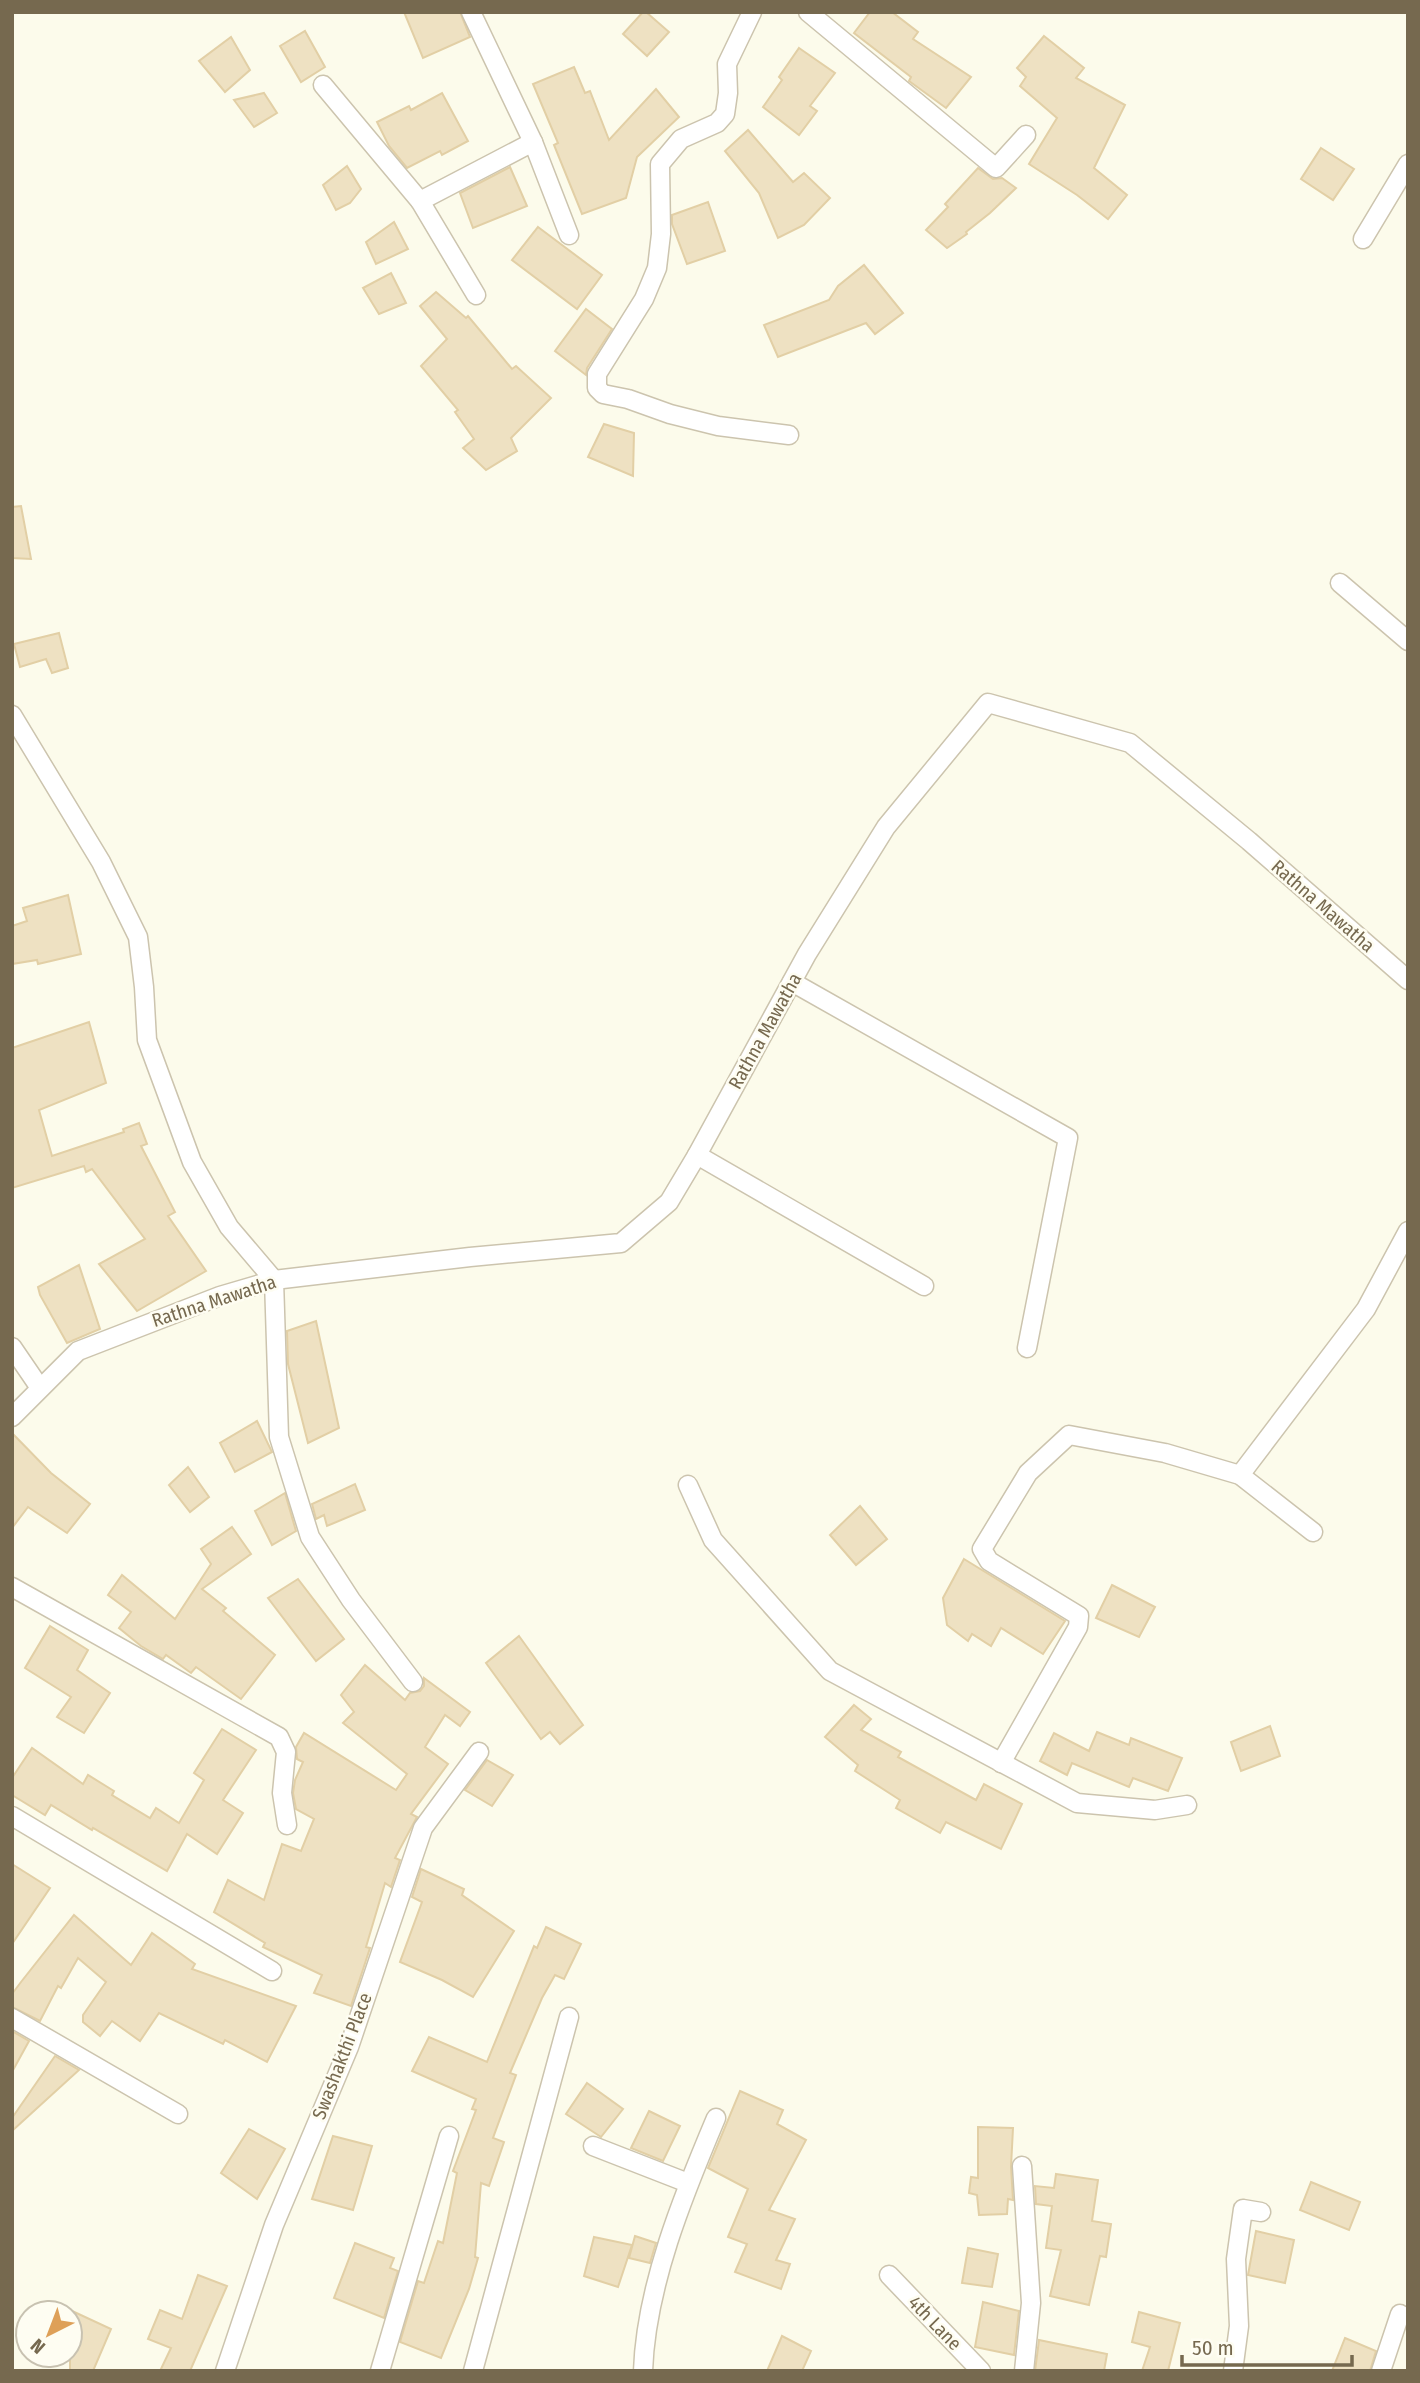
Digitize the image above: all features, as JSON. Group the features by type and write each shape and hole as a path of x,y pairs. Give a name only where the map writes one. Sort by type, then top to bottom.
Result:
{"street":[{"path":"471,12 533,142 569,235"},
{"path":"752,12 727,64 728,93 725,114 717,123 681,139 660,164 661,234 657,268 644,299 597,374 597,388 603,394 718,426 789,435"},
{"path":"807,12 996,168 1026,135"},
{"path":"323,85 420,201 477,295"},
{"path":"420,201 533,142"},
{"path":"1363,239 1408,164"},
{"path":"1340,583 1408,641"},
{"name":"Rathna Mawatha","path":"12,1417 78,1351 220,1296 274,1280 621,1243 668,1202 697,1155 792,982 886,827 988,703 1130,743 1249,841 1408,980"},
{"path":"12,715 101,862 138,937 147,1040 192,1162 229,1227 274,1280 279,1437 310,1536 351,1600 413,1682"},
{"path":"792,982 1068,1138 1027,1348"},
{"path":"697,1155 924,1286"},
{"path":"1240,1475 1366,1309 1408,1231"},
{"path":"12,1347 40,1388"},
{"path":"1001,1763 1078,1627 1079,1616 989,1561 982,1549 1028,1474 1069,1434 1165,1453 1240,1475 1313,1532"},
{"path":"688,1485 713,1540 830,1671 1077,1802 1155,1810 1187,1805"},
{"path":"12,1587 279,1737 286,1752 282,1793 288,1825"},
{"name":"Swashakthi Place","path":"225,2371 274,2225 349,2048 423,1828 479,1752"},
{"path":"12,1816 272,1971"},
{"path":"473,2371 569,2017"},
{"path":"12,2018 178,2114"},
{"path":"643,2371 644,2346 663,2260 688,2183 716,2118"},
{"path":"380,2371 449,2136"},
{"path":"593,2146 688,2183"},
{"path":"1022,2166 1031,2303 1024,2371"},
{"path":"1233,2371 1239,2326 1236,2259 1243,2209 1261,2212"},
{"name":"4th Lane","path":"888,2275 981,2371"},
{"path":"1381,2371 1399,2314"}],"building":[{"path":"404,12 460,12 470,37 423,58"},
{"path":"643,12 669,32 647,56 623,34"},
{"path":"870,12 892,12 918,32 913,39 971,77 946,108 909,81 911,77 854,33"},
{"path":"305,31 325,67 301,82 280,46"},
{"path":"1044,36 1084,68 1076,78 1125,105 1094,168 1127,195 1108,219 1029,164 1057,118 1020,86 1026,77 1017,68"},
{"path":"231,37 250,70 225,92 199,61"},
{"path":"799,48 835,73 810,106 817,111 799,135 763,107 782,80 779,77"},
{"path":"574,67 585,93 590,91 609,140 656,89 679,117 637,157 626,198 582,214 554,145 558,143 533,84"},
{"path":"264,93 277,113 254,127 234,100"},
{"path":"442,93 468,141 442,155 440,151 407,168 389,146 377,122 409,106 411,110"},
{"path":"748,130 793,182 804,173 830,198 804,225 778,238 759,193 725,151"},
{"path":"1321,148 1354,169 1333,200 1301,179"},
{"path":"347,166 361,189 350,203 336,210 323,185"},
{"path":"510,167 527,206 473,228 460,193"},
{"path":"978,168 993,179 1002,178 1016,188 966,232 967,234 947,248 926,230 948,207 945,204"},
{"path":"708,202 725,251 687,264 672,224 672,215"},
{"path":"394,222 408,249 376,264 366,242"},
{"path":"538,227 602,275 577,309 512,260"},
{"path":"864,265 903,313 875,334 866,323 778,357 764,325 829,300 838,286"},
{"path":"391,273 406,303 379,314 363,288"},
{"path":"436,292 466,318 468,316 512,369 516,366 551,398 511,438 517,451 486,470 463,448 474,439 455,412 458,410 421,366 447,339 420,306"},
{"path":"586,309 612,329 587,368 586,375 555,351"},
{"path":"604,424 634,433 633,476 588,457"},
{"path":"21,506 31,559 12,558 12,507"},
{"path":"59,633 68,668 52,673 46,659 20,667 14,644"},
{"path":"68,895 81,954 38,964 37,960 12,964 12,926 27,921 23,908"},
{"path":"89,1022 106,1083 39,1110 52,1156 124,1132 123,1129 139,1123 147,1144 141,1146 175,1212 168,1216 206,1271 137,1311 99,1264 145,1239 92,1169 86,1172 84,1166 12,1188 12,1048"},
{"path":"79,1265 100,1329 67,1343 38,1287"},
{"path":"316,1321 339,1428 308,1443 288,1364 287,1331"},
{"path":"257,1421 272,1452 235,1472 220,1443"},
{"path":"12,1433 51,1473 90,1504 67,1533 28,1507 12,1528"},
{"path":"188,1467 209,1497 190,1512 169,1485"},
{"path":"355,1484 365,1510 327,1526 324,1515 316,1519 312,1504"},
{"path":"285,1493 296,1531 272,1545 255,1511"},
{"path":"860,1506 887,1539 856,1565 830,1535"},
{"path":"232,1527 251,1554 202,1589 226,1608 223,1611 275,1655 241,1699 196,1667 191,1673 166,1655 163,1659 141,1646 119,1628 131,1612 108,1595 122,1575 175,1619 211,1564 201,1549"},
{"path":"964,1559 1065,1621 1043,1654 1001,1628 991,1646 972,1634 968,1641 947,1625 943,1598"},
{"path":"298,1579 344,1639 316,1661 268,1598"},
{"path":"1112,1585 1155,1607 1139,1637 1096,1618"},
{"path":"50,1626 88,1650 77,1670 110,1693 84,1733 57,1717 71,1697 25,1668"},
{"path":"519,1636 583,1725 560,1744 550,1732 541,1739 486,1663"},
{"path":"365,1665 405,1700 410,1693 420,1691 424,1686 424,1678 470,1712 460,1726 445,1715 425,1747 448,1764 411,1814 417,1817 395,1858 400,1860 391,1887 385,1883 366,1947 370,1948 351,2006 314,1993 322,1975 263,1947 265,1943 214,1912 228,1880 264,1900 282,1844 301,1851 314,1819 296,1809 293,1793 303,1762 297,1759 296,1747 304,1733 396,1790 407,1774 343,1723 354,1712 341,1695"},
{"path":"854,1705 871,1719 861,1730 901,1752 898,1757 976,1800 984,1784 1022,1804 1001,1849 946,1822 940,1833 896,1808 900,1800 855,1771 858,1765 825,1737"},
{"path":"1270,1726 1280,1756 1241,1771 1231,1742"},
{"path":"222,1729 256,1750 223,1800 243,1813 217,1854 187,1834 167,1871 51,1805 45,1815 12,1795 12,1778 32,1748 83,1784 88,1775 114,1791 112,1795 150,1818 156,1808 179,1823 204,1780 194,1773"},
{"path":"1097,1732 1129,1745 1131,1738 1182,1758 1168,1791 1133,1778 1129,1787 1072,1763 1067,1775 1040,1761 1054,1733 1089,1751"},
{"path":"487,1760 513,1775 492,1806 465,1790"},
{"path":"12,1864 50,1888 12,1944"},
{"path":"421,1869 464,1889 462,1895 514,1931 473,1997 400,1962 422,1902 412,1897"},
{"path":"74,1915 131,1965 152,1933 195,1964 192,1969 296,2006 267,2062 225,2040 223,2044 159,2013 140,2041 112,2021 100,2036 83,2022 83,2015 106,1982 78,1958 61,1988 58,1986 40,2021 12,2007 12,1994"},
{"path":"546,1927 581,1944 564,1979 555,1975 542,1998 510,2073 516,2075 493,2138 504,2142 489,2186 481,2183 475,2257 478,2258 469,2289 441,2358 400,2342 418,2281 424,2283 438,2241 443,2243 457,2173 453,2171 476,2110 472,2109 476,2099 412,2071 429,2037 487,2062 534,1946 537,1948"},
{"path":"12,2031 29,2041 12,2072"},
{"path":"55,2056 79,2070 12,2131 12,2118"},
{"path":"587,2083 623,2109 601,2137 566,2114"},
{"path":"740,2091 783,2110 777,2124 806,2140 769,2210 795,2219 776,2260 790,2264 781,2289 735,2272 747,2244 728,2237 748,2189 708,2168"},
{"path":"649,2111 680,2126 663,2161 631,2148"},
{"path":"978,2127 1013,2128 1013,2200 1008,2199 1007,2214 979,2215 977,2195 969,2193 971,2177 978,2178"},
{"path":"249,2129 285,2149 257,2199 221,2173"},
{"path":"333,2136 372,2146 353,2210 312,2199"},
{"path":"1056,2174 1098,2180 1092,2221 1111,2224 1106,2257 1100,2256 1089,2305 1050,2296 1061,2250 1046,2248 1052,2206 1036,2204 1035,2186 1054,2188"},
{"path":"1311,2182 1360,2202 1349,2230 1300,2210"},
{"path":"1256,2231 1294,2240 1285,2283 1248,2275"},
{"path":"635,2236 656,2243 650,2263 629,2258"},
{"path":"594,2237 632,2245 618,2287 584,2276"},
{"path":"355,2243 394,2258 390,2268 398,2271 384,2318 334,2298"},
{"path":"968,2248 998,2254 992,2287 962,2283"},
{"path":"198,2275 227,2286 190,2371 160,2371 171,2348 148,2339 160,2310 182,2319"},
{"path":"983,2302 1019,2311 1014,2355 975,2347"},
{"path":"1139,2312 1180,2323 1168,2371 1142,2371 1150,2347 1132,2342"},
{"path":"84,2316 111,2329 93,2371 70,2371 84,2369"},
{"path":"782,2336 811,2351 802,2371 767,2371"},
{"path":"1345,2338 1376,2351 1370,2371 1332,2371"},
{"path":"1039,2340 1107,2354 1104,2371 1035,2371"}]}
